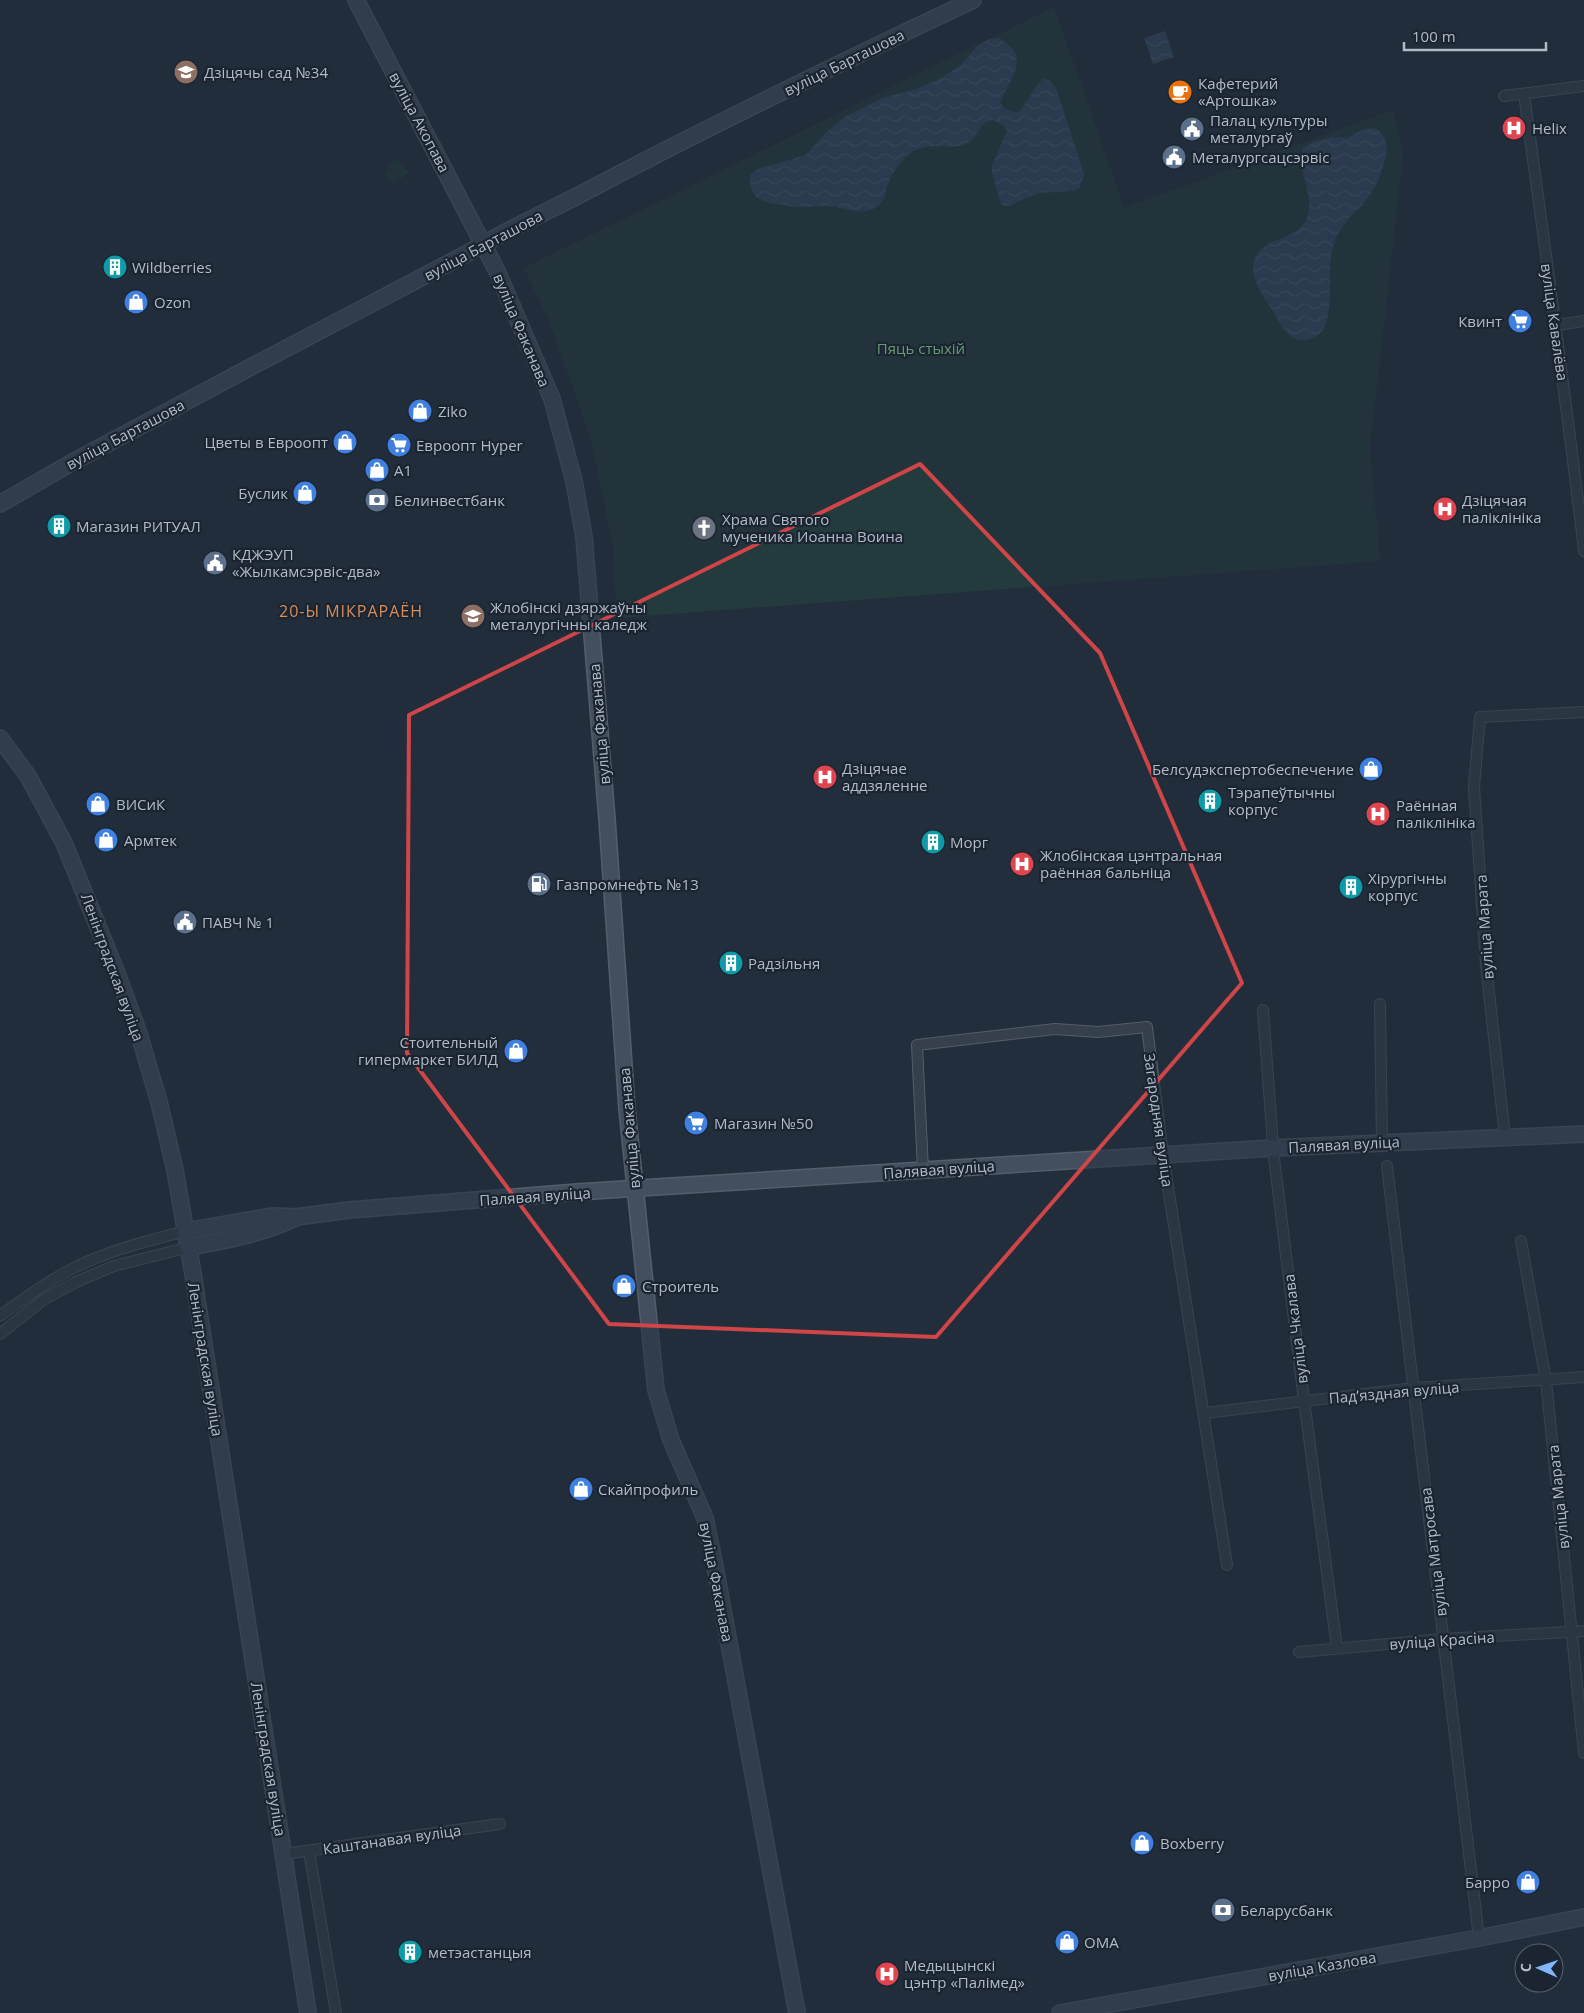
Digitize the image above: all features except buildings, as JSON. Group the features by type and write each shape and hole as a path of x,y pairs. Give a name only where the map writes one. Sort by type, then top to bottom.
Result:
{"main road":[{"name":"вуліца Акопава","path":"356,0 483,244"},
{"name":"вуліца Барташова","path":"0,504 80,458 483,244 693,136 973,0"},
{"name":"вуліца Факанава","path":"483,244 498,271 552,399 574,481 584,537 634,1189 656,1390 671,1440 705,1518 797,2013"},
{"name":"Ленінградская вуліца","path":"0,738 28,776 64,843 118,976 139,1034 159,1102 175,1170 189,1247 308,2013"},
{"name":"Палявая вуліца","path":"186,1231 272,1216 296,1217 358,1210 634,1189 1273,1148 1584,1134"},
{"name":"Палявая вуліца","path":"189,1247 224,1241 275,1228 296,1217"},
{"name":"вуліца Казлова","path":"1060,2013 1479,1938 1584,1917"}],"street":[{"path":"1504,96 1584,86"},
{"name":"вуліца Кавалёва","path":"1524,94 1544,248 1557,325 1584,551"},
{"path":"1557,325 1584,321"},
{"name":"вуліца Марата","path":"1505,1137 1486,965 1474,786 1480,717 1584,712"},
{"path":"1380,1004 1382,1142"},
{"name":"вуліца Чкалава","path":"1263,1010 1273,1148 1337,1648"},
{"name":"Загародняя вуліца","path":"923,1170 917,1045 1055,1029 1098,1032 1147,1027 1163,1155 1205,1413 1227,1565"},
{"name":"вуліца Матросава","path":"1387,1166 1479,1938"},
{"path":"0,1316 35,1290 71,1269 142,1243 186,1231"},
{"name":"вуліца Марата","path":"1521,1241 1546,1381 1584,1754"},
{"path":"0,1334 43,1300 76,1282 114,1266 189,1247"},
{"name":"Падʼяздная вуліца","path":"1205,1413 1414,1388 1584,1378"},
{"name":"вуліца Красіна","path":"1300,1652 1443,1639 1584,1631"},
{"name":"Каштанавая вуліца","path":"284,1854 500,1824"},
{"path":"309,1851 336,2013"}],"highlighted area":[{"path":"920,464 1100,653 1242,983 936,1337 609,1324 407,1053 409,715"}],"green space":[{"name":"Пяць стыхій","path":"1054,7 1124,208 1393,110 1403,155 1370,447 1380,561 617,618 613,547 591,439 549,320 524,268"},
{"path":"395,158 409,173 393,183 384,174"}],"water":[{"path":"1165,31 1174,57 1153,64 1144,38"},
{"path":"999,38 1015,52 1017,60 1013,76 1000,103 1004,107 1011,111 1019,112 1039,83 1044,79 1050,81 1056,88 1084,174 1080,187 1074,191 1038,193 1008,206 1003,206 1000,202 992,173 992,165 1007,131 1004,126 994,120 983,124 972,140 963,145 924,147 913,151 903,159 895,170 882,202 868,210 855,211 826,206 795,207 769,203 759,199 753,193 750,175 758,169 806,155 825,133 845,117 882,98 917,89 939,79 962,64 977,46 989,39"},
{"path":"1374,128 1382,134 1386,141 1386,155 1374,189 1342,226 1335,241 1332,251 1326,324 1315,337 1306,340 1296,339 1284,330 1257,285 1253,272 1256,255 1270,243 1297,231 1304,224 1308,215 1309,196 1301,161 1303,148 1314,142 1332,137 1347,138 1362,130"}],"place":[{"name":"Дзіцячы сад №34","path":"186,72"},
{"name":"Кафетерий «Артошка»","path":"1180,92"},
{"name":"Helix","path":"1514,128"},
{"name":"Палац культуры металургаў","path":"1192,129"},
{"name":"Металургсацсэрвіс","path":"1174,157"},
{"name":"Wildberries","path":"115,267"},
{"name":"Ozon","path":"136,302"},
{"name":"Квинт","path":"1520,321"},
{"name":"Ziko","path":"420,411"},
{"name":"Цветы в Евроопт","path":"345,442"},
{"name":"Евроопт Hyper","path":"399,445"},
{"name":"A1","path":"377,470"},
{"name":"Буслик","path":"305,493"},
{"name":"Белинвестбанк","path":"377,500"},
{"name":"Дзіцячая паліклініка","path":"1445,509"},
{"name":"Магазин РИТУАЛ","path":"59,526"},
{"name":"Храма Святого мученика Иоанна Воина","path":"704,528"},
{"name":"КДЖЭУП «Жылкамсэрвіс-два»","path":"215,563"},
{"name":"Жлобінскі дзяржаўны металургічны каледж","path":"473,616"},
{"name":"Белсудэкспертобеспечение","path":"1371,769"},
{"name":"Дзіцячае аддзяленне","path":"825,777"},
{"name":"Тэрапеўтычны корпус","path":"1210,801"},
{"name":"ВИСиК","path":"98,804"},
{"name":"Раённая паліклініка","path":"1378,814"},
{"name":"Армтек","path":"106,840"},
{"name":"Морг","path":"933,842"},
{"name":"Жлобінская цэнтральная раённая бальніца","path":"1022,864"},
{"name":"Газпромнефть №13","path":"539,884"},
{"name":"Хірургічны корпус","path":"1351,887"},
{"name":"ПАВЧ № 1","path":"185,922"},
{"name":"Радзільня","path":"731,963"},
{"name":"Стоительный гипермаркет БИЛД","path":"516,1051"},
{"name":"Магазин №50","path":"696,1123"},
{"name":"Строитель","path":"624,1286"},
{"name":"Скайпрофиль","path":"581,1489"},
{"name":"Boxberry","path":"1142,1843"},
{"name":"Барро","path":"1528,1882"},
{"name":"Беларусбанк","path":"1223,1910"},
{"name":"ОМА","path":"1067,1942"},
{"name":"метэастанцыя","path":"410,1952"},
{"name":"Медыцынскі цэнтр «Палімед»","path":"887,1974"}],"district":[{"name":"20-Ы МІКРАРАЁН","path":"351,611"}]}
